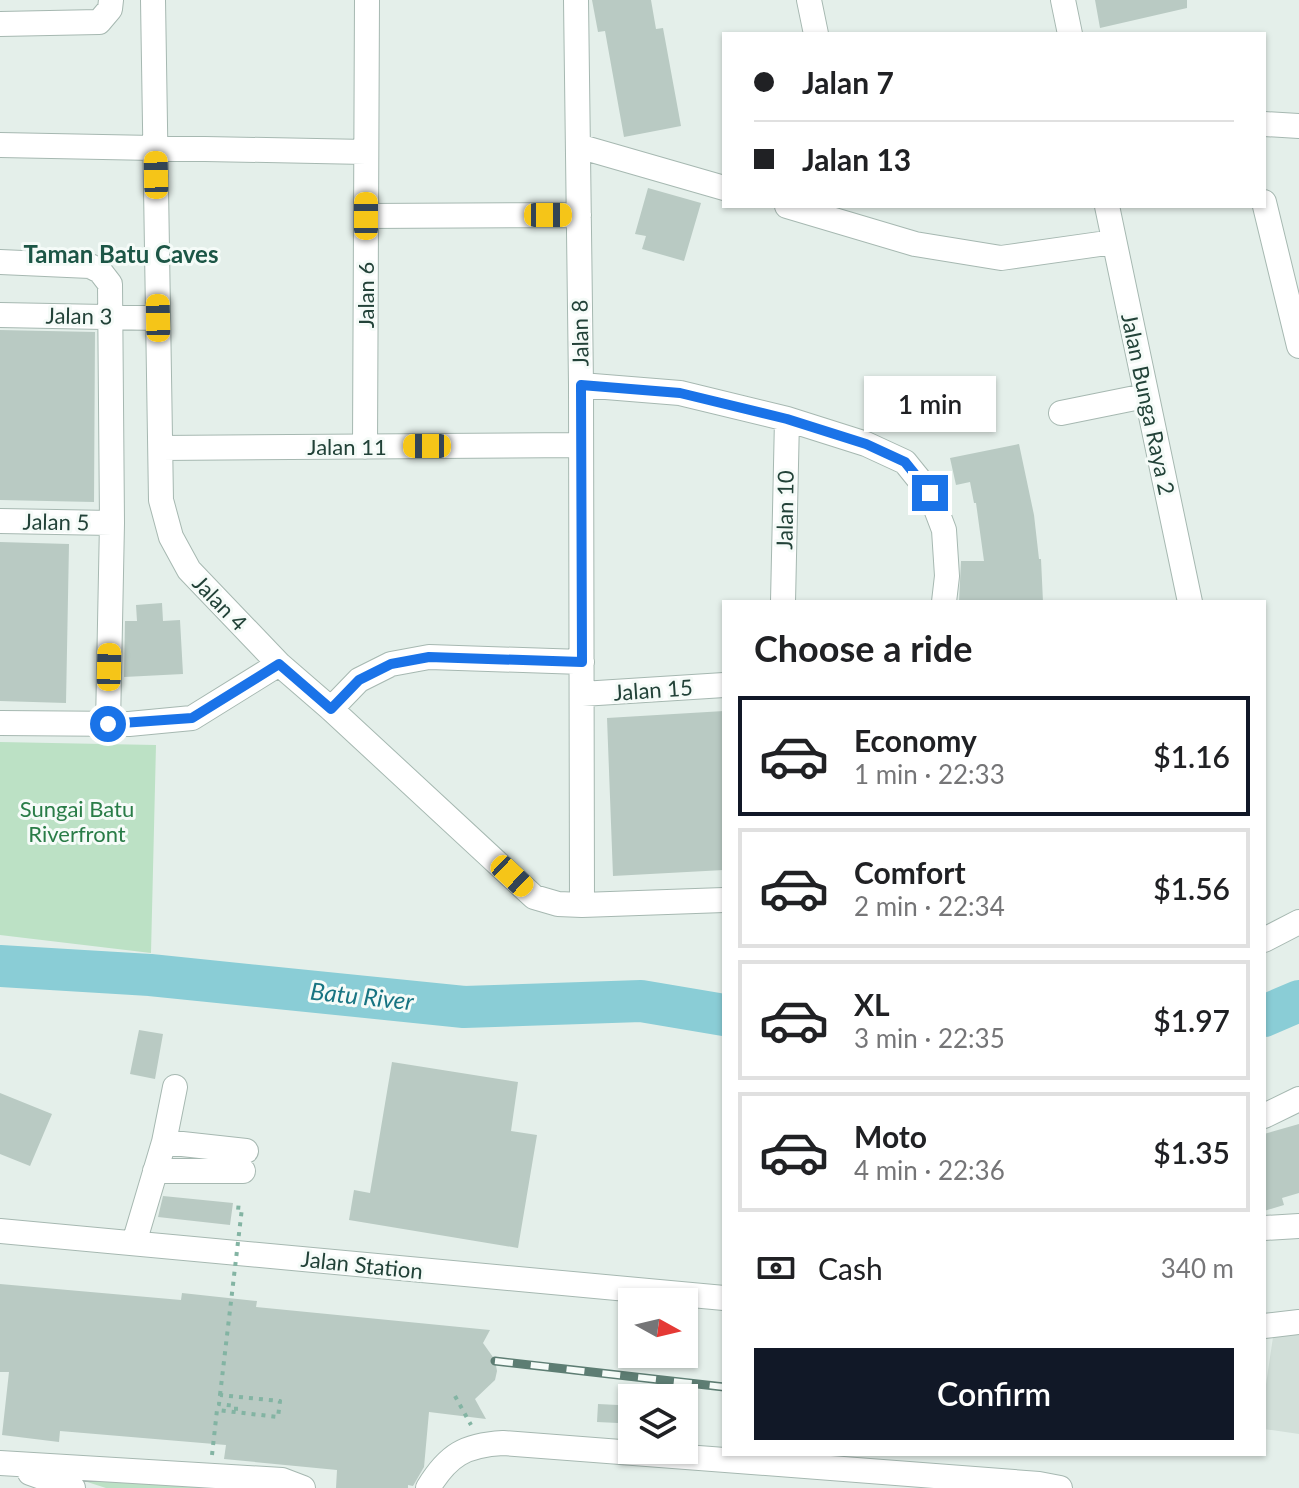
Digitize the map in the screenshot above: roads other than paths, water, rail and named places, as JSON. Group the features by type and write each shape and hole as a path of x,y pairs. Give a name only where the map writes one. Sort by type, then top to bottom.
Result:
{"street":[{"path":"0,24 99,22 110,9 111,0"},
{"name":"Jalan 4","path":"153,0 161,500 171,537 189,570 279,664 534,897 558,904 582,905 722,900"},
{"name":"Jalan 6","path":"365,447 367,0"},
{"name":"Jalan 8","path":"576,0 581,385 582,905"},
{"path":"809,0 816,32"},
{"path":"1063,0 1070,32"},
{"path":"1266,124 1299,126"},
{"path":"0,145 366,152"},
{"path":"578,146 722,187"},
{"path":"800,208 827,212 915,244 1001,258 1114,242"},
{"name":"Jalan Bunga Raya 2","path":"1107,208 1190,600"},
{"path":"1265,208 1299,346"},
{"path":"366,216 579,215"},
{"path":"0,262 90,266 100,271 110,284 112,523 108,724"},
{"name":"Jalan 3","path":"0,315 158,318"},
{"path":"581,385 680,393 787,419 866,444 905,462 930,493 944,530 947,576 944,600"},
{"path":"1061,413 1145,396"},
{"name":"Jalan 10","path":"783,600 787,419"},
{"name":"Jalan 11","path":"161,448 581,445"},
{"name":"Jalan 5","path":"0,521 112,523"},
{"path":"331,709 359,680 391,664 429,657 582,662"},
{"path":"0,723 108,724 192,718 279,664"},
{"name":"Jalan 15","path":"582,694 722,685"},
{"path":"1266,939 1299,922"},
{"path":"134,1243 164,1142 175,1087"},
{"path":"1266,1115 1299,1099"},
{"path":"155,1171 244,1161 164,1142"},
{"path":"1266,1228 1299,1226"},
{"name":"Jalan Station","path":"0,1231 722,1298"},
{"path":"1266,1326 1299,1322"},
{"path":"428,1488 451,1459 482,1444 524,1444 1060,1488"},
{"path":"0,1463 73,1488"},
{"path":"0,1463 282,1480 303,1488"}],"waterway":[{"name":"Batu River","path":"0,966 150,975 464,1007 641,1001 722,1015"},
{"name":"Batu River","path":"1266,1015 1299,1001"}],"railway":[{"path":"495,1361 722,1387"}],"district":[{"name":"Taman Batu Caves","path":"121,255"}],"park label":[{"name":"Sungai Batu Riverfront","path":"77,822"}]}
